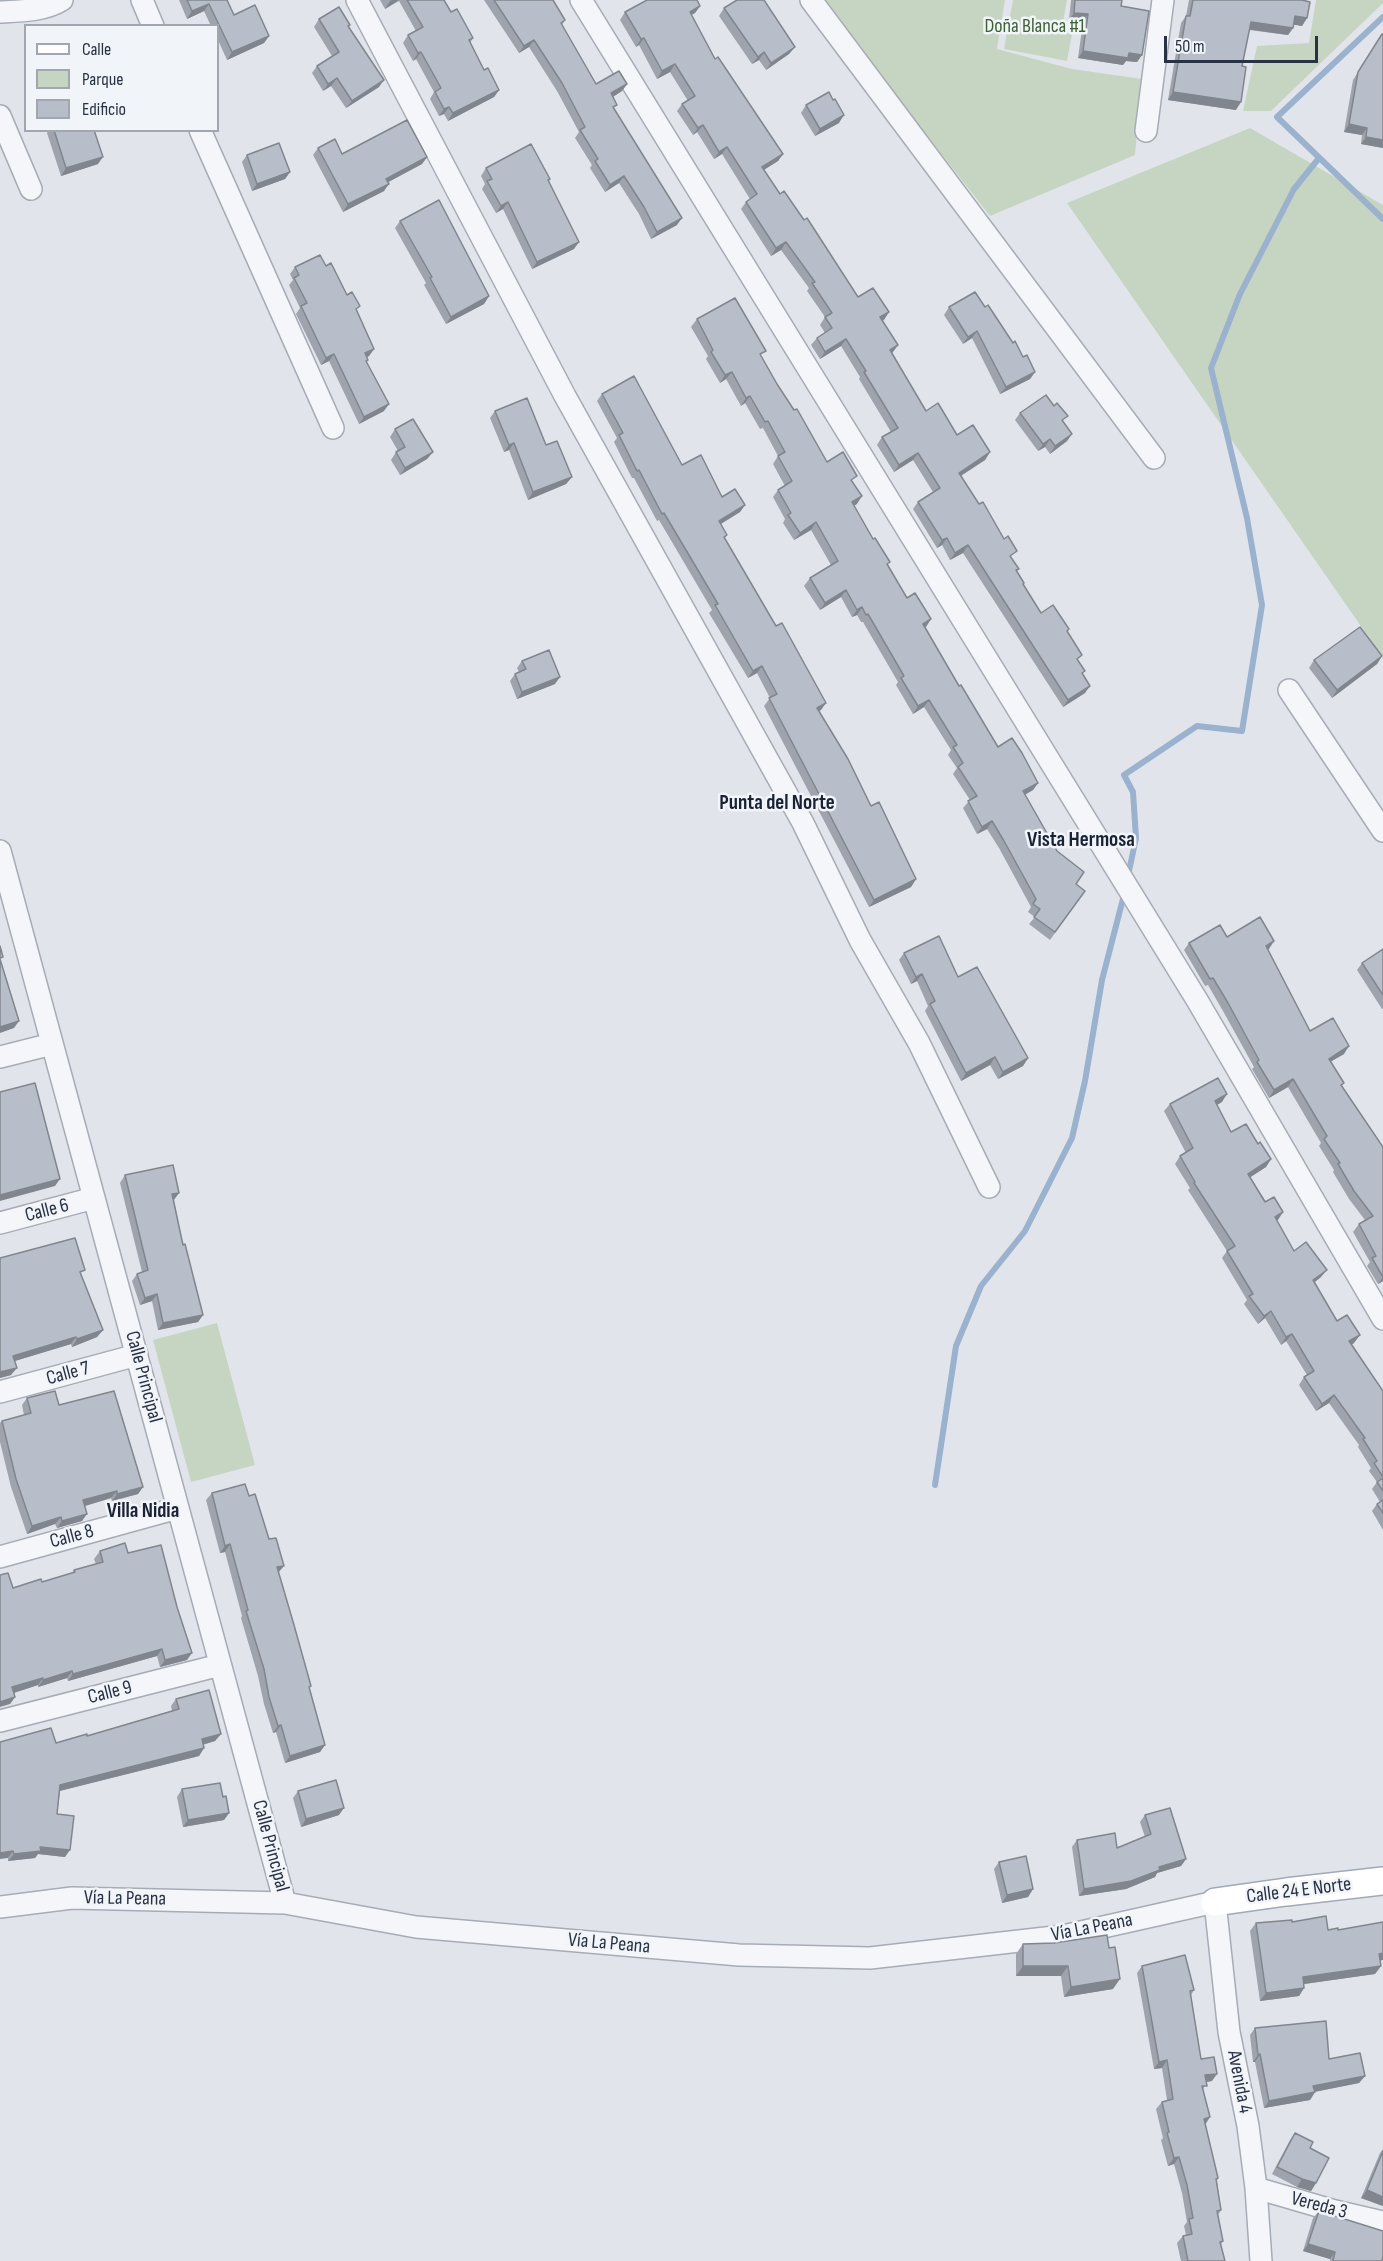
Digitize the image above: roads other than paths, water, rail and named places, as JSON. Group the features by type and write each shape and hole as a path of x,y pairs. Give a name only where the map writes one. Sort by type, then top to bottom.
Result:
{"main road":[{"name":"Calle 24 E Norte","path":"1215,1902 1383,1881"}],"street":[{"path":"0,12 23,11 55,5 62,0"},
{"path":"142,0 152,24"},
{"path":"357,0 565,396 803,824 860,940 919,1043 989,1187"},
{"path":"581,0 1197,1000 1383,1319"},
{"path":"811,0 1154,458"},
{"path":"1146,131 1163,0"},
{"path":"0,116 31,189"},
{"path":"201,132 333,428"},
{"path":"1289,690 1383,831"},
{"name":"Calle Principal","path":"0,851 5,888 52,1044 285,1903"},
{"path":"0,1058 52,1044"},
{"name":"Calle 6","path":"0,1223 94,1198"},
{"name":"Calle 7","path":"0,1392 137,1355"},
{"name":"Calle 8","path":"0,1557 178,1508"},
{"name":"Calle 9","path":"0,1721 220,1665"},
{"name":"Vía La Peana","path":"0,1907 72,1898 285,1903 416,1927 739,1955 870,1958 1063,1936 1215,1902"},
{"name":"Avenida 4","path":"1215,1902 1230,2032 1248,2126 1256,2188 1261,2261"},
{"name":"Vereda 3","path":"1256,2188 1383,2222"}],"waterway":[{"path":"1383,17 1277,117 1383,219"},
{"path":"1128,876 1136,838 1133,792 1124,775 1197,726 1242,731 1262,605 1247,518 1211,368 1240,294 1294,189 1319,158"},
{"path":"935,1485 956,1346 981,1286 1025,1231 1072,1138 1085,1081 1102,980 1124,895"}],"district":[{"name":"Punta del Norte","path":"777,804"},
{"name":"Vista Hermosa","path":"1081,841"},
{"name":"Villa Nidia","path":"143,1512"}],"park label":[{"name":"Doña Blanca #1","path":"1035,27"}]}
